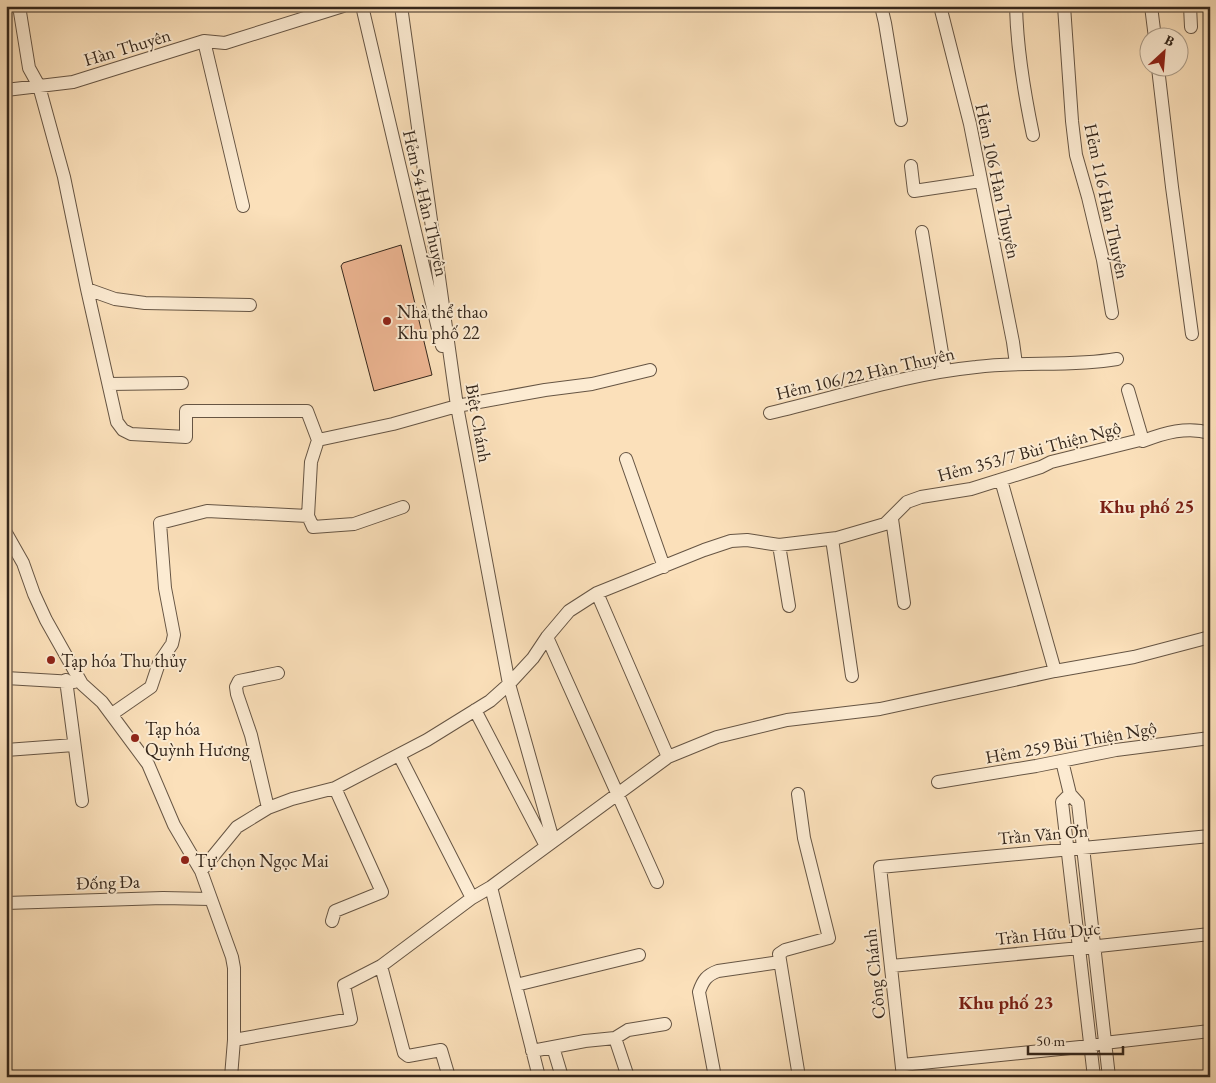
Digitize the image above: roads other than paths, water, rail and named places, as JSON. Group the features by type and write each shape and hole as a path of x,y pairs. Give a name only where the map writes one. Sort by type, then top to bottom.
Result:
{"street":[{"path":"19,6 29,68 39,86 64,177 109,384 118,422 123,430 132,434 186,437 186,411 308,411 318,440 311,462 308,516 313,528 354,524 403,507"},
{"name":"Hàn Thuyên","path":"6,90 74,82 204,41 225,43 343,6"},
{"name":"Hẻm 54 Hàn Thuyên","path":"362,6 457,406"},
{"name":"Biệt Chánh","path":"401,6 457,406 509,684 549,843"},
{"path":"881,6 901,120"},
{"name":"Hẻm 106 Hàn Thuyên","path":"940,6 970,124 1016,364"},
{"path":"1016,6 1022,87 1033,135"},
{"name":"Hẻm 116 Hàn Thuyên","path":"1064,6 1076,155 1103,260 1112,313"},
{"path":"1151,6 1154,28"},
{"path":"1190,6 1191,27"},
{"path":"204,41 243,206"},
{"path":"1159,78 1192,334"},
{"path":"911,166 914,191 981,181"},
{"path":"922,232 945,371"},
{"path":"87,289 115,299 146,303 250,305"},
{"name":"Hẻm 106/22 Hàn Thuyên","path":"770,413 902,379 977,366 1075,364 1117,359"},
{"path":"318,440 393,424 457,406 545,390 592,384 650,370"},
{"path":"109,384 182,383"},
{"path":"1128,390 1143,441"},
{"name":"Hẻm 353/7 Bùi Thiện Ngộ","path":"201,871 237,827 268,808 292,799 335,788 427,740 490,701 533,658 569,610 597,593 731,541 747,540 779,546 832,539 885,524 900,507 914,500 972,489 1051,462 1140,440 1143,441 1169,432 1192,430 1210,433"},
{"path":"626,459 664,567"},
{"path":"1001,480 1055,671"},
{"path":"112,714 151,687 159,663 172,644 174,635 165,588 160,523 207,511 308,516"},
{"path":"892,518 904,603"},
{"path":"6,533 24,563 34,594 46,620 82,684 112,714 148,764 174,825 201,871 232,957 234,968 234,1040 231,1077"},
{"path":"832,539 852,676"},
{"path":"779,546 788,606"},
{"path":"597,593 668,757"},
{"path":"234,1040 351,1019 344,985 380,966 668,757 717,737 773,723 821,715 880,709 1055,671 1134,657 1210,637"},
{"path":"547,638 657,882"},
{"path":"268,808 251,735 236,687 239,682 278,673"},
{"path":"6,678 66,680 82,684"},
{"path":"66,680 82,802"},
{"path":"475,710 549,843"},
{"name":"Hẻm 259 Bùi Thiện Ngộ","path":"938,782 1116,750 1210,738"},
{"path":"6,750 74,745"},
{"path":"399,755 472,898"},
{"path":"1062,761 1070,794 1078,803 1109,1077"},
{"path":"332,921 335,910 382,892 335,788"},
{"path":"798,794 804,838 829,938 785,950 779,954 798,1077"},
{"path":"1070,794 1062,802 1094,1077"},
{"name":"Trần Văn Ơn","path":"880,868 1210,836"},
{"name":"Công Chánh","path":"880,868 902,1071"},
{"path":"490,887 539,1077"},
{"name":"Đống Đa","path":"6,903 210,898"},
{"name":"Trần Hữu Dực","path":"891,966 1210,934"},
{"path":"516,985 638,955"},
{"path":"715,1077 699,992 703,981 709,974 718,971 780,962"},
{"path":"380,966 404,1054 408,1056 441,1050 449,1077"},
{"path":"532,1051 615,1038 628,1030 665,1024"},
{"path":"902,1071 1104,1043 1210,1031"},
{"path":"615,1038 628,1077"},
{"path":"554,1047 562,1077"}],"place":[{"name":"Nhà thể thao Khu phố 22","path":"387,321"},
{"name":"Tạp hóa Thu thủy","path":"51,660"},
{"name":"Tạp hóa Quỳnh Hương","path":"135,738"},
{"name":"Tự chọn Ngọc Mai","path":"185,860"}],"district":[{"name":"Khu phố 25","path":"1147,506"},
{"name":"Khu phố 23","path":"1006,1002"}]}
